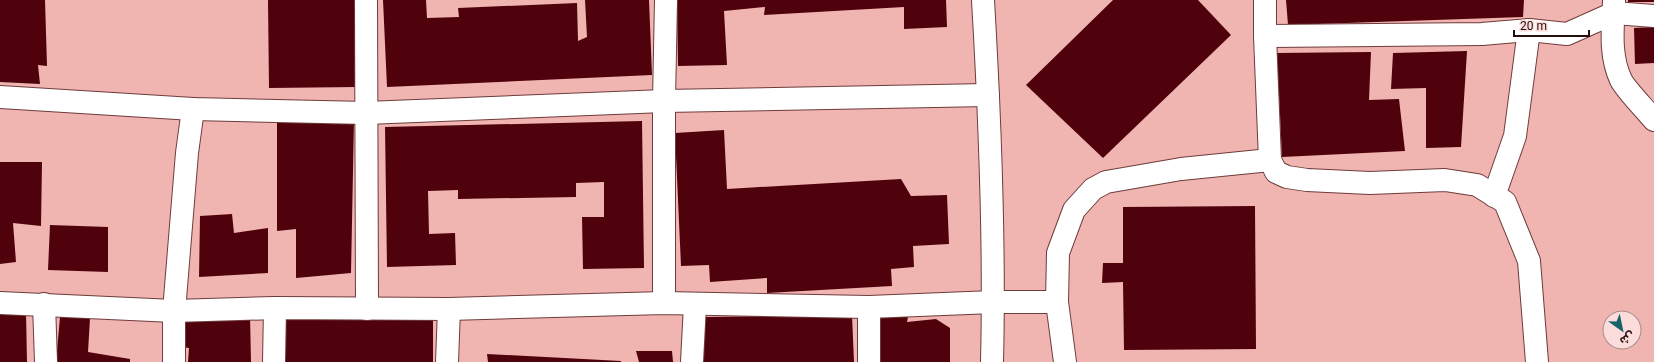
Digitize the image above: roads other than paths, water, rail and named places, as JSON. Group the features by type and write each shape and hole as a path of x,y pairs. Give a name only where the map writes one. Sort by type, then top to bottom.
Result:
{"street":[{"path":"366,0 367,309"},
{"path":"664,303 664,101 666,0"},
{"path":"983,0 988,95 993,302 992,362"},
{"path":"1265,0 1270,160 1276,172 1287,177 1307,180 1370,183 1445,180 1477,185 1505,202 1529,261 1537,362"},
{"path":"1265,36 1482,34 1529,30 1567,34 1614,7 1654,16"},
{"path":"1614,7 1613,55 1621,81 1654,120"},
{"path":"1494,196 1515,136 1529,30"},
{"path":"0,98 193,109 366,113 664,101 988,95"},
{"path":"174,362 174,311 187,153 193,109"},
{"path":"1065,362 1057,302 1058,254 1074,210 1093,189 1106,182 1181,169 1270,160"},
{"path":"0,303 174,311 275,308 449,309 664,303 695,305 868,307 993,302 1057,302"},
{"path":"44,304 46,362"},
{"path":"692,362 695,305"},
{"path":"868,307 869,362"},
{"path":"274,362 275,308"},
{"path":"447,362 449,309"}]}
